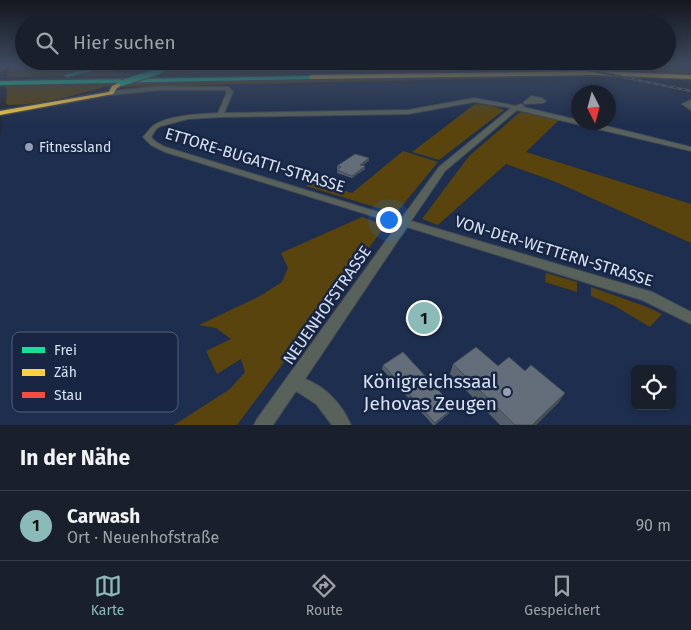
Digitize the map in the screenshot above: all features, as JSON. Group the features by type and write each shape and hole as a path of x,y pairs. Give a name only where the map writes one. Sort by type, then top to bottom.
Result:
{"main road":[{"path":"0,113 121,85"},
{"path":"0,106 18,109"}],"street":[{"name":"ETTORE-BUGATTI-STRASSE","path":"112,88 227,88 230,92 220,115"},
{"name":"ETTORE-BUGATTI-STRASSE","path":"404,224 164,148 148,140 149,134 154,128 165,123 188,117 408,112 474,100 520,106 571,120"},
{"path":"691,102 685,104 691,108"},
{"name":"NEUENHOFSTRASSE","path":"263,425 442,169 520,106"},
{"name":"ETTORE-BUGATTI-STRASSE","path":"613,130 691,148"},
{"name":"VON-DER-WETTERN-STRASSE","path":"404,224 418,226 647,296 691,318"},
{"path":"293,382 307,386 326,400 342,425"}],"shaded area":[{"path":"5,85 110,85 50,101 8,105 6,103 7,89"},
{"path":"125,85 213,85 120,87"},
{"path":"302,85 642,85 691,94 691,204 526,152 520,112 469,156 438,225 506,164 556,182 691,243 691,425 0,425 0,139 3,121 7,116 99,97 174,89"},
{"path":"475,104 489,105 504,110 439,160 412,152"},
{"path":"520,112 559,120 526,152 691,204 691,243 556,182 506,164 438,225 422,219 469,156"},
{"path":"403,151 438,162 397,212 388,211 306,186 313,181 352,193"},
{"path":"362,217 381,224 383,229 237,425 174,425 230,389 245,372 241,359 217,374 206,351 231,339 216,328 199,325 260,296 282,282 288,268 281,253"},
{"path":"546,273 577,282 577,292 545,282"},
{"path":"591,287 662,314 650,327 615,306 591,296"}],"building":[{"path":"355,154 369,158 360,165 365,166 352,176 337,170 341,167 337,166"},
{"path":"431,301 437,306 433,308 444,317 427,328 417,319 411,323 405,317"},
{"name":"Königreichssaal Jehovas Zeugen","path":"476,347 498,366 509,357 525,371 531,365 565,393 532,425 515,425 453,364"},
{"path":"403,352 454,407 435,423 383,365"}],"railway":[{"path":"661,85 691,91"}],"traffic: slow":[{"path":"0,113 111,93 114,87 118,85"}],"place":[{"name":"Fitnessland","path":"29,147"},
{"name":"Carwash","path":"424,318"},
{"name":"Königreichssaal Jehovas Zeugen","path":"507,392"}]}
